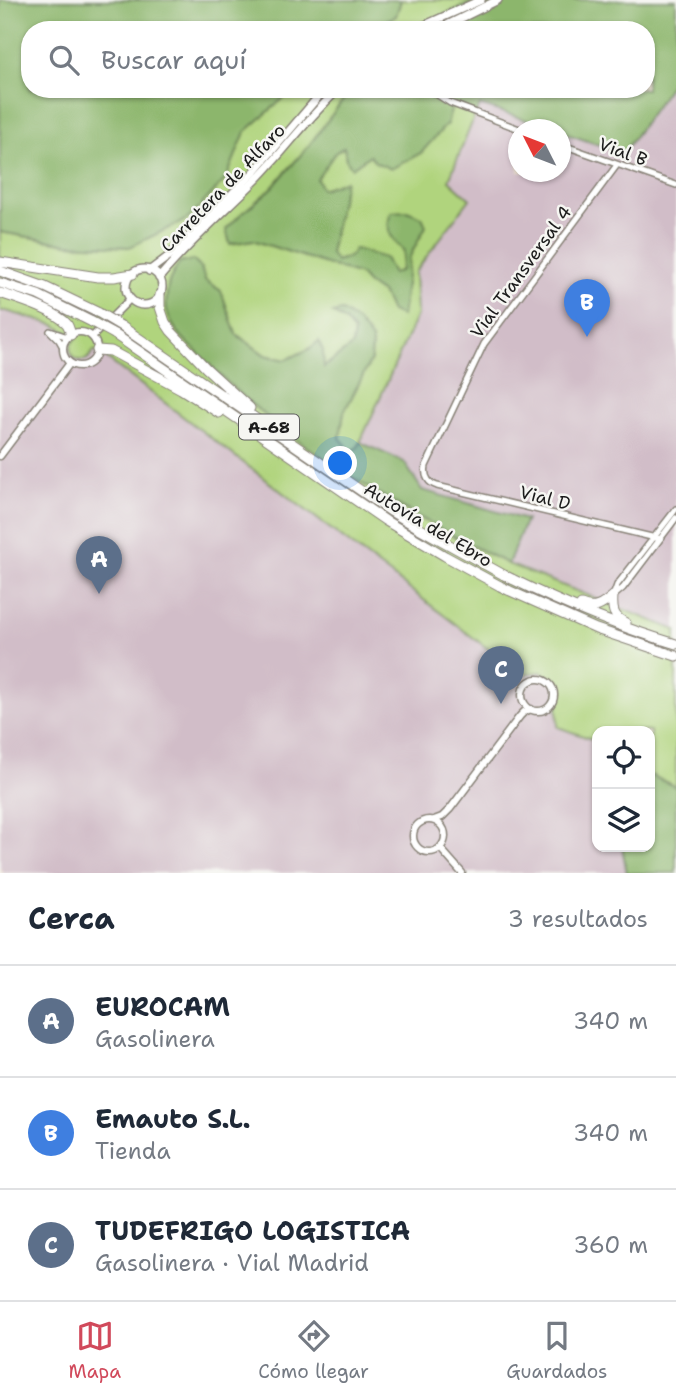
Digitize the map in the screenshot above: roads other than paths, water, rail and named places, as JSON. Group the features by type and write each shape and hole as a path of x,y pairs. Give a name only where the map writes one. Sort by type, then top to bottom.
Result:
{"highway":[{"path":"0,262 98,277 133,274"},
{"name":"Autovía del Ebro","path":"0,271 45,287 121,326 417,527 508,577 601,619 676,642"},
{"name":"Autovía del Ebro","path":"0,282 38,295 114,334 386,521 445,556 504,588 596,629 676,656"},
{"path":"0,293 31,303 53,314 67,324 70,336"},
{"path":"160,295 165,323 171,331 231,392 272,424 282,437"},
{"path":"97,350 111,351 181,389 280,449"},
{"path":"508,577 594,609 613,596"},
{"path":"613,596 613,612 621,620 676,642"}],"main road":[{"path":"434,21 481,0"},
{"path":"455,21 498,0"},
{"name":"Carretera de Alfaro","path":"149,271 169,256 254,172 317,98"},
{"name":"Carretera de Alfaro","path":"159,278 260,176 329,98"},
{"path":"145,269 149,271 159,278 160,295 153,303 135,303 130,299 126,287 129,278 145,269"}],"street":[{"path":"442,98 508,125"},
{"name":"Vial B","path":"571,148 676,185"},
{"name":"Vial Transversal 4","path":"427,478 426,466 484,344 617,165"},
{"path":"92,337 130,299"},
{"path":"50,331 70,336 82,332 92,337 97,344 93,360 89,364 79,366 70,363 59,340 50,331"},
{"path":"63,347 70,336"},
{"path":"0,456 70,363"},
{"name":"Vial D","path":"427,478 437,486 657,538"},
{"path":"657,538 676,509"},
{"path":"613,596 618,585 676,518"},
{"path":"450,809 444,830 445,838 440,848 428,852 417,847 412,835 417,824 423,820 442,817 450,809 520,716 526,684 537,678 548,682 552,687 554,694 550,706 539,711 531,709 523,702"},
{"path":"520,716 531,709"},
{"path":"434,820 439,822 444,830"},
{"path":"440,848 463,873"}],"place":[{"name":"Emauto S.L.","path":"587,337"},
{"name":"EUROCAM","path":"99,594"},
{"name":"TUDEFRIGO LOGISTICA","path":"501,704"}]}
